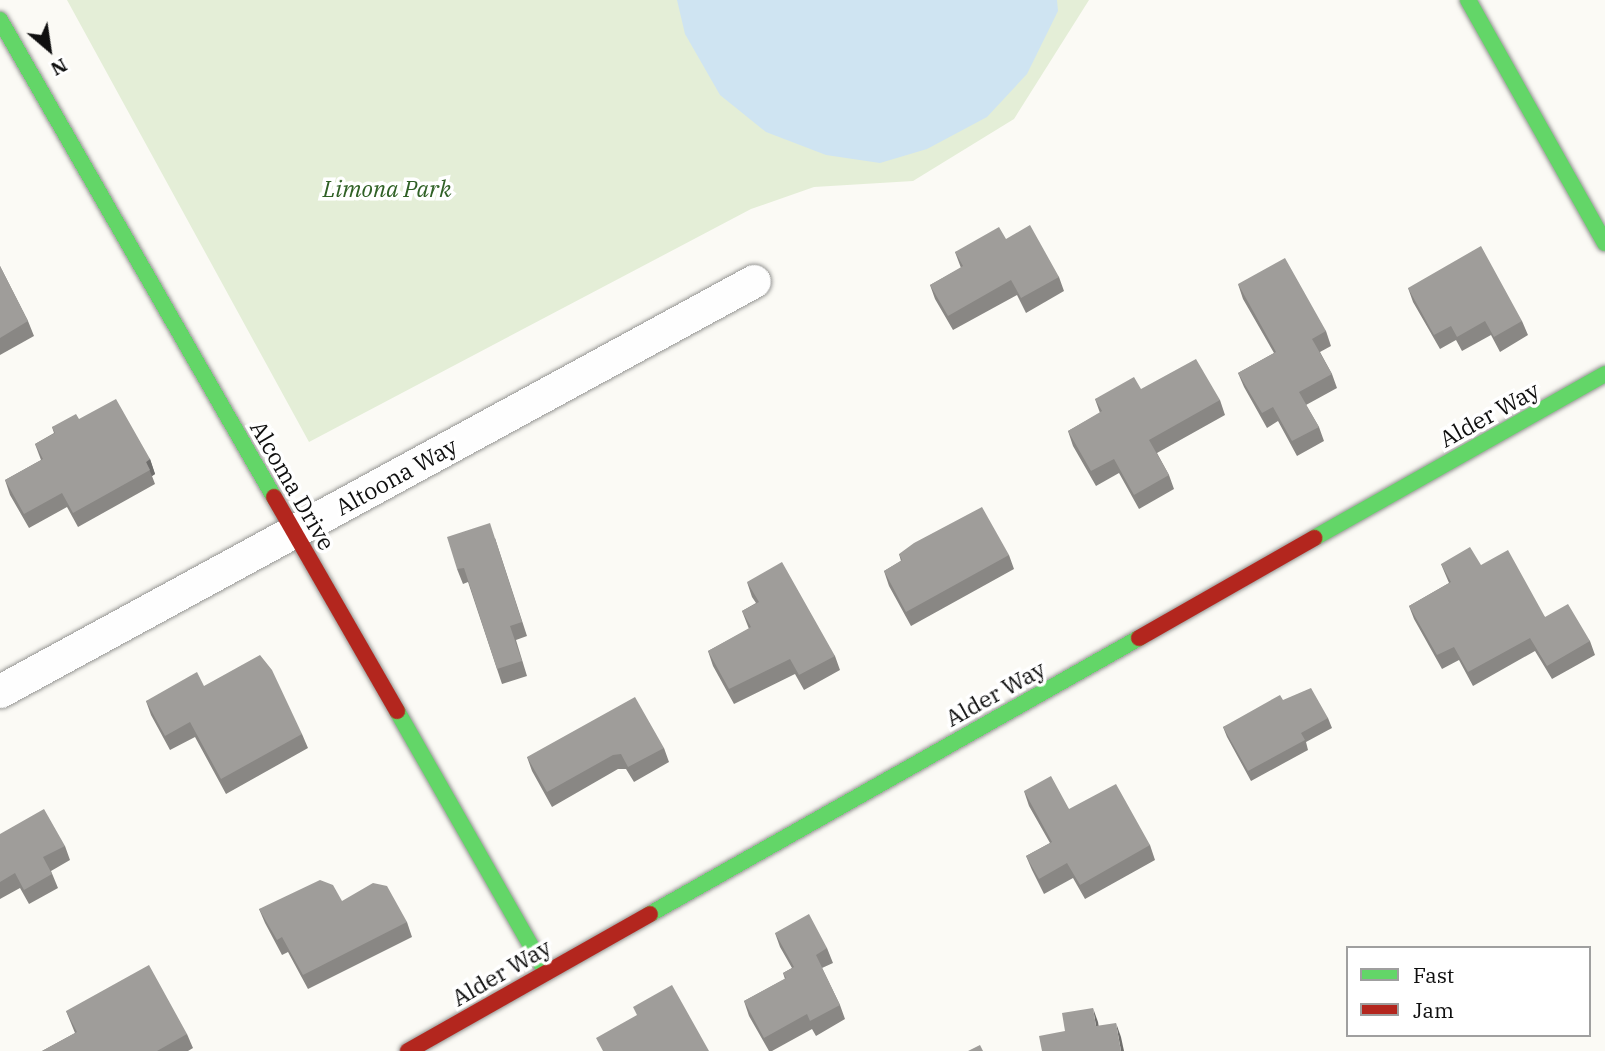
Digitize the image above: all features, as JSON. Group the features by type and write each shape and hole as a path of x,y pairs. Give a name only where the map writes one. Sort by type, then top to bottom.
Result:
{"street":[{"path":"1468,0 1605,243"},
{"name":"Alcoma Drive","path":"0,20 545,972"},
{"name":"Altoona Way","path":"0,691 754,281"},
{"name":"Alder Way","path":"408,1051 1605,374"}],"green space":[{"name":"Limona Park","path":"67,0 1089,0 1014,119 913,181 814,187 751,209 309,442"}],"water":[{"path":"677,0 1057,0 1058,11 1027,74 987,117 927,149 880,163 826,155 766,132 720,95 685,34"}],"building":[{"path":"1030,225 1059,277 1021,298 1011,280 948,316 930,285 963,266 955,252 999,227 1006,239"},
{"path":"1481,246 1522,321 1494,337 1485,321 1457,337 1451,326 1434,335 1408,288"},
{"path":"1285,258 1326,331 1312,339 1332,374 1299,392 1319,427 1292,441 1273,407 1262,413 1238,373 1276,352 1238,284"},
{"path":"0,266 28,321 0,338"},
{"path":"1196,359 1220,400 1149,440 1169,475 1134,495 1114,459 1091,471 1068,431 1102,411 1095,399 1134,377 1141,389"},
{"path":"116,399 150,459 146,462 150,470 73,513 62,493 24,514 5,480 43,459 35,444 55,433 52,427 76,414 79,419"},
{"path":"982,507 1009,555 906,612 884,571 902,560 899,554 914,543"},
{"path":"490,523 522,622 510,626 522,661 497,669 464,568 457,569 447,537"},
{"path":"1470,547 1481,565 1508,550 1545,617 1568,604 1590,641 1547,666 1530,638 1468,672 1454,647 1437,655 1409,606 1451,582 1441,564"},
{"path":"782,562 835,656 799,675 790,659 729,689 708,651 751,627 742,611 759,602 747,582"},
{"path":"260,655 272,670 302,734 221,779 190,722 165,736 146,701 197,672 204,686"},
{"path":"1311,688 1328,718 1301,733 1305,740 1248,771 1223,727 1280,695 1283,700"},
{"path":"635,697 664,748 628,767 621,754 613,755 547,792 527,757"},
{"path":"1051,776 1069,809 1116,784 1150,845 1080,885 1067,863 1039,879 1026,856 1052,842 1024,791"},
{"path":"44,809 65,846 43,857 52,874 24,890 15,873 0,882 0,834"},
{"path":"320,880 333,885 342,901 373,883 387,886 407,922 303,975 282,937 277,940 259,909"},
{"path":"809,914 827,948 816,955 840,1005 810,1021 807,1014 764,1038 744,1001 786,978 783,973 794,967 775,933"},
{"path":"149,965 187,1034 157,1051 42,1051 77,1032 66,1011"},
{"path":"672,985 709,1051 603,1051 596,1038 637,1015 633,1007"},
{"path":"1093,1008 1096,1026 1116,1023 1121,1051 1042,1051 1039,1036 1065,1031 1062,1013"},
{"path":"980,1045 983,1051 968,1051"}],"traffic: fast":[{"path":"1468,0 1605,243"},
{"path":"0,20 274,497"},
{"path":"1314,538 1605,374"},
{"path":"650,914 1139,638"},
{"path":"397,711 546,972"}],"traffic: jam":[{"path":"274,497 397,711"},
{"path":"1139,638 1314,538"},
{"path":"408,1051 650,914"}]}
